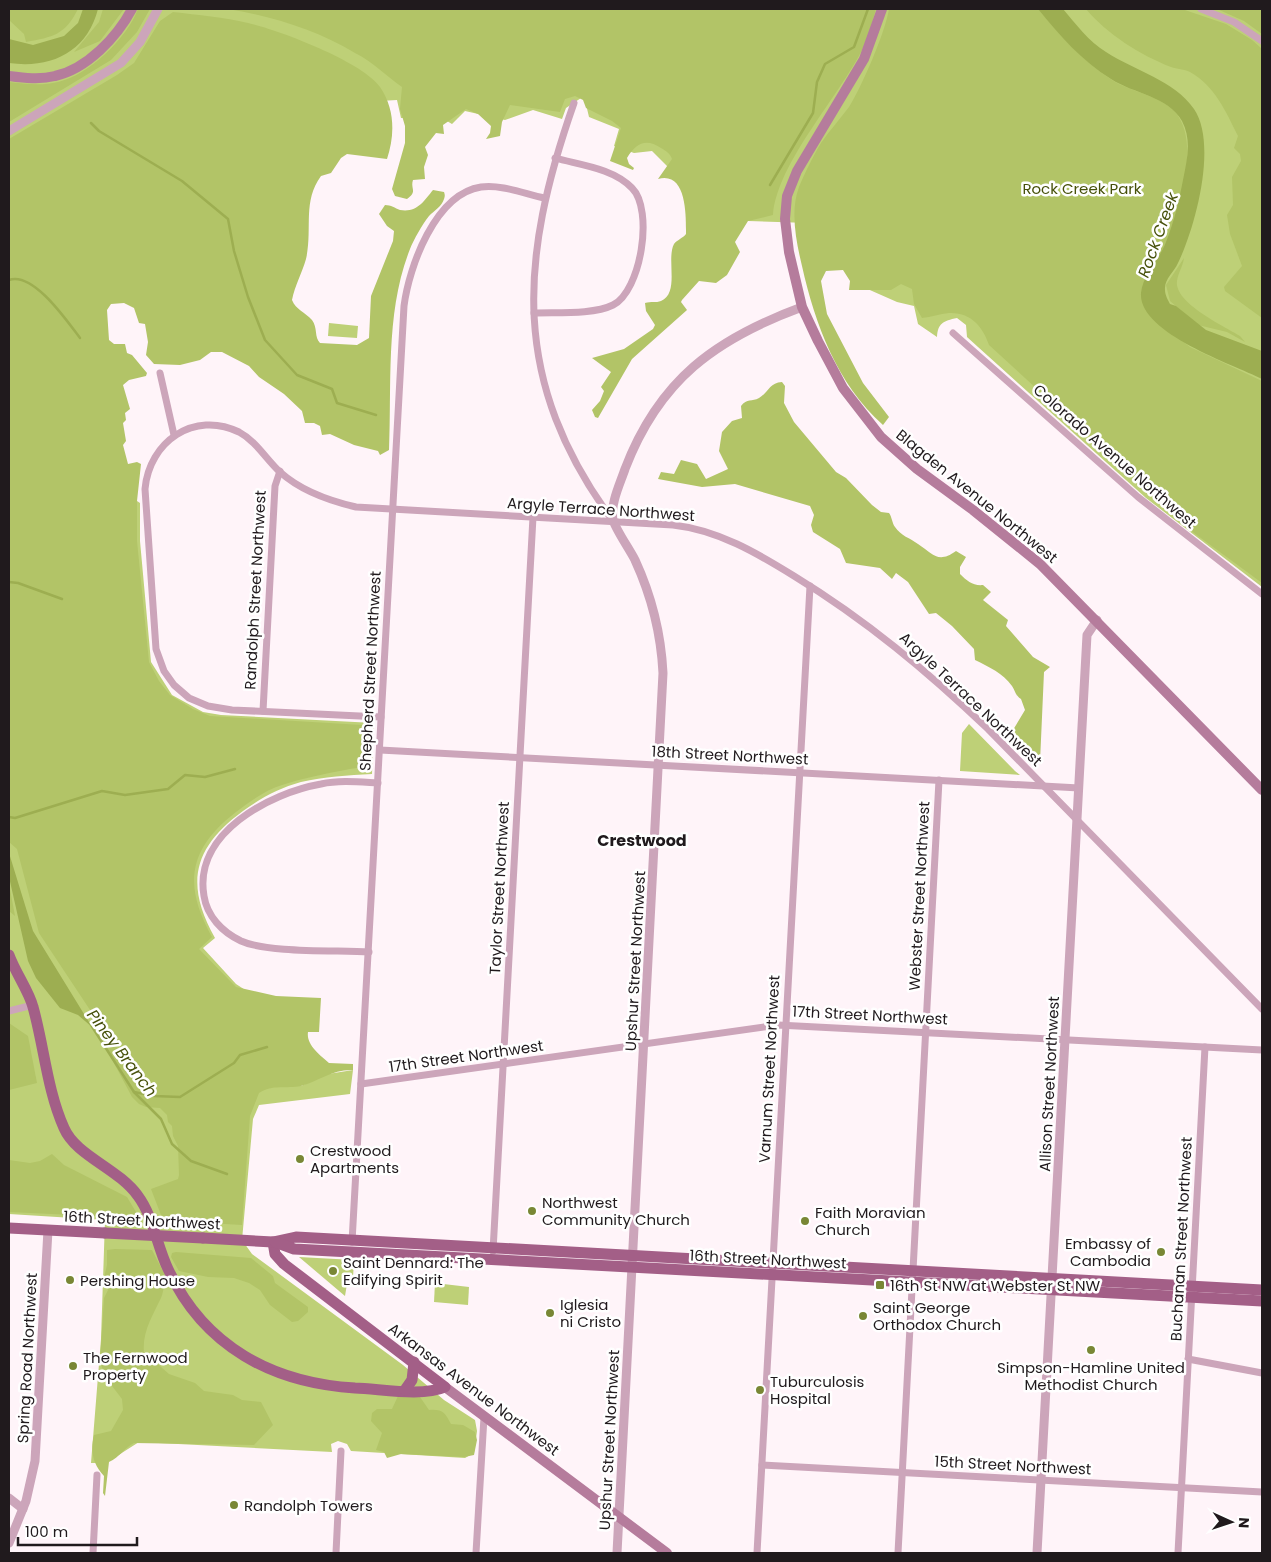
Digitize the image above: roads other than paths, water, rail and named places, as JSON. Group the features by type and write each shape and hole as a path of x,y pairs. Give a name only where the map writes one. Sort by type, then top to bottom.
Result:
{"main road":[{"path":"9,76 44,78 71,70 106,43 132,9"},
{"name":"Blagden Avenue Northwest","path":"882,9 864,59 797,171 788,196 785,228 802,307 826,359 843,388 882,437 917,469 1040,564 1262,790"},
{"path":"9,956 33,1005 55,1104 64,1130 81,1150 119,1176 139,1197 170,1275 187,1303 202,1322 244,1356 285,1376 323,1385 432,1391 445,1387"},
{"name":"16th Street Northwest","path":"9,1228 273,1242 294,1248 352,1247 1192,1292 1262,1301"},
{"name":"Arkansas Avenue Northwest","path":"273,1242 275,1254 284,1264 484,1417 667,1553"},
{"name":"16th Street Northwest","path":"1192,1292 1262,1290"},
{"path":"405,1390 412,1380 414,1362"}],"street":[{"path":"9,131 121,63 140,42 158,9"},
{"path":"1201,9 1234,22 1262,41"},
{"name":"Upshur Street Northwest","path":"574,103 555,158 544,198 536,254 534,313 541,369 555,419 572,457 614,522 644,582 659,633 663,673 616,1553"},
{"path":"534,313 595,310 616,303 631,286 641,245 643,210 638,194 612,174 555,158"},
{"name":"Shepherd Street Northwest","path":"352,1247 404,306 409,277 421,246 445,210 456,199 473,189 495,187 544,198"},
{"path":"614,522 614,504 635,446 651,416 676,384 703,358 734,336 768,319 802,307"},
{"name":"Colorado Avenue Northwest","path":"953,333 1138,497 1262,594"},
{"path":"160,373 174,435 160,447 152,460 147,473 145,489 157,653 164,671 177,688 189,698 210,707 382,717"},
{"name":"Argyle Terrace Northwest","path":"174,435 200,426 217,426 231,429 252,441 280,471 303,487 333,501 356,507 680,526 711,533 770,561 857,616 904,653 981,723 1262,1009"},
{"name":"Randolph Street Northwest","path":"263,711 275,486 280,471"},
{"name":"Taylor Street Northwest","path":"492,1254 533,517"},
{"name":"Varnum Street Northwest","path":"757,1553 798,772 810,586"},
{"name":"Allison Street Northwest","path":"1037,1553 1088,635 1097,620"},
{"name":"18th Street Northwest","path":"380,750 520,756 1079,788"},
{"name":"Webster Street Northwest","path":"898,1553 939,780"},
{"path":"369,952 262,946 238,940 223,929 211,915 204,900 203,878 209,856 223,835 242,818 268,803 301,789 322,784 378,782"},
{"path":"9,1011 33,1005"},
{"name":"17th Street Northwest","path":"361,1084 785,1025 1262,1050"},
{"name":"Buchanan Street Northwest","path":"1178,1553 1205,1047"},
{"name":"Spring Road Northwest","path":"9,1543 23,1509 32,1479 36,1450 48,1230"},
{"path":"1188,1360 1262,1373"},
{"path":"476,1553 484,1417"},
{"path":"336,1553 342,1451"},
{"name":"15th Street Northwest","path":"762,1465 1262,1492"},
{"path":"93,1553 97,1475"},
{"path":"9,1498 23,1509"}],"waterway":[{"path":"770,185 813,113 817,82 825,64 854,47 868,9"},
{"path":"91,123 99,131 182,181 228,219 234,251 248,297 265,340 297,375 332,389 337,403 376,415"},
{"path":"9,280 18,279 39,290 49,299 80,338"},
{"path":"9,582 18,583 62,599"},
{"path":"9,817 15,818 102,791 125,795 168,789 185,775 205,777 235,769"},
{"name":"Piney Branch","path":"91,1025 134,1092 161,1119 172,1144 191,1161 227,1174"},
{"path":"134,1092 154,1096 180,1097 234,1063 240,1055 267,1047"}],"place":[{"name":"Crestwood Apartments","path":"300,1159"},
{"name":"Northwest Community Church","path":"532,1211"},
{"name":"Faith Moravian Church","path":"805,1221"},
{"name":"Embassy of Cambodia","path":"1161,1252"},
{"name":"Saint Dennard: The Edifying Spirit","path":"333,1271"},
{"name":"Pershing House","path":"70,1280"},
{"name":"16th St NW at Webster St NW","path":"880,1285"},
{"name":"Iglesia ni Cristo","path":"550,1313"},
{"name":"Saint George Orthodox Church","path":"863,1316"},
{"name":"Simpson-Hamline United Methodist Church","path":"1091,1350"},
{"name":"The Fernwood Property","path":"73,1366"},
{"name":"Tuburculosis Hospital","path":"760,1390"},
{"name":"Randolph Towers","path":"234,1505"}],"district":[{"name":"Crestwood","path":"642,840"}],"park label":[{"name":"Rock Creek Park","path":"1082,188"}],"water label":[{"name":"Rock Creek","path":"1158,235"}]}
